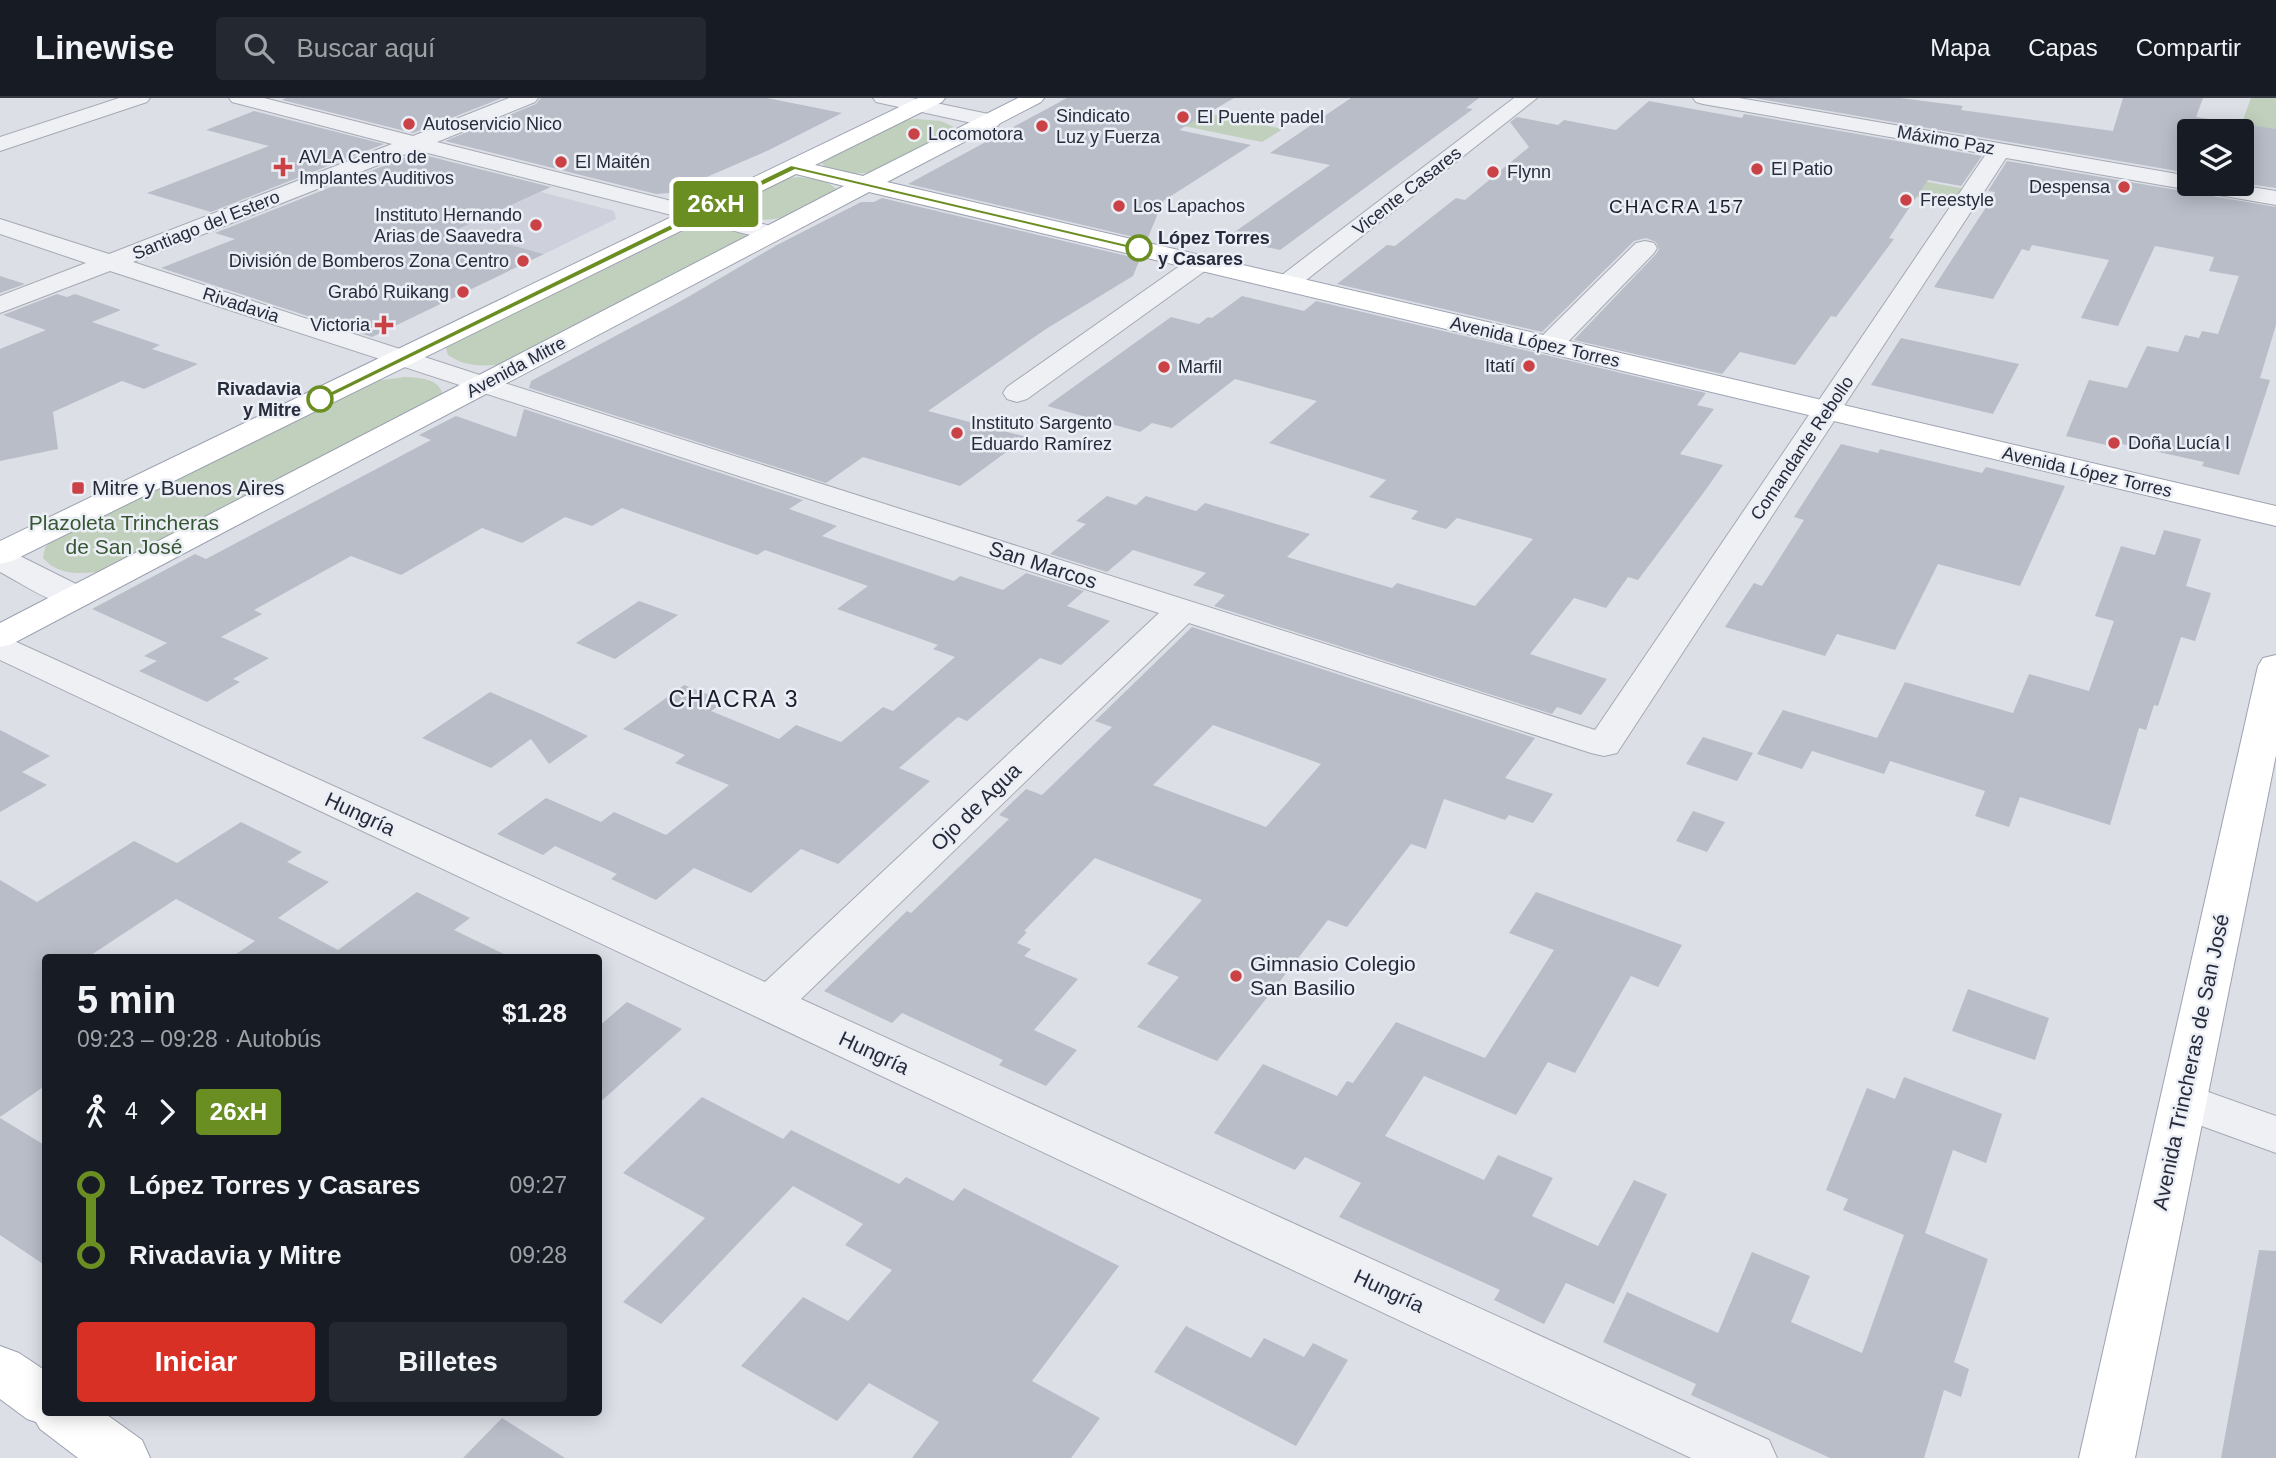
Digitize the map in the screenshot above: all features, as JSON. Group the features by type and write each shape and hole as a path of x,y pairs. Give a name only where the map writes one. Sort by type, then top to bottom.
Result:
{"main road":[{"name":"Avenida Mitre","path":"0,637 770,233 1034,98"},
{"path":"0,556 927,102"},
{"name":"Avenida López Torres","path":"794,167 2276,516"},
{"name":"Avenida Trincheras de San José","path":"2107,1458 2276,666"},
{"path":"0,1369 42,1399"},
{"path":"64,1416 122,1458"}],"street":[{"path":"0,145 140,98"},
{"path":"239,98 411,144 770,233"},
{"name":"Santiago del Estero","path":"0,305 528,98"},
{"path":"883,98 927,102 990,121"},
{"name":"Vicente Casares","path":"1287,283 1527,98"},
{"name":"Máximo Paz","path":"1703,98 2177,180"},
{"name":"Comandante Rebollo","path":"1604,745 2000,150"},
{"name":"Máximo Paz","path":"2254,194 2276,198"},
{"name":"Rivadavia","path":"0,226 482,385"},
{"path":"1549,345 1645,248"},
{"path":"1017,393 1200,263"},
{"name":"San Marcos","path":"482,385 1604,745"},
{"path":"0,556 76,597"},
{"name":"Ojo de Agua","path":"769,1004 1183,610"},
{"name":"Hungría","path":"0,648 1749,1458"},
{"path":"2183,1101 2276,1135"}],"shaded area":[{"name":"Instituto Hernando Arias de Saavedra","path":"541,192 614,211 616,219 544,254 455,230"}],"green space":[{"name":"El Puente padel","path":"1067,98 1133,98 1283,129 1262,142 1061,101"},
{"path":"2251,98 2276,98 2276,131 2254,127 2254,119 2243,119"},
{"path":"905,120 941,121 954,127 954,132 876,172 852,174 825,167 822,163 823,159"},
{"path":"1866,170 1965,189 1955,204 1854,185"},
{"path":"785,178 826,181 838,190 800,211 774,219 747,218 733,212 730,206 733,201"},
{"path":"709,224 744,233 747,238 507,364 469,364 448,355 446,348 452,340 693,225"},
{"name":"Plazoleta Trincheras de San José","path":"405,377 434,382 443,396 110,571 74,573 57,569 43,558 45,548 54,536 367,382"}],"building":[{"path":"502,98 413,133 282,100"},
{"path":"541,98 767,98 842,113 769,150 670,193 656,194 445,141 536,104"},
{"path":"1067,98 1234,98 1179,130 1251,145 1163,201 1147,240 908,184"},
{"path":"1351,98 1479,98 1466,108 1473,109 1280,250 1226,238 1330,165 1270,153"},
{"path":"1754,98 1900,98 1963,106 1961,110 2113,131 2123,98 2203,98 2196,117 2209,119 2177,119 2177,171"},
{"path":"1649,101 1742,118 1744,114 1982,156 1961,186 1928,180 1889,238 1894,239 1836,317 1831,316 1795,365 1740,352 1722,374 1574,340 1656,254 1659,249 1656,242 1646,238 1634,241 1542,332 1337,284 1387,245 1395,246 1456,198 1465,200 1529,147 1510,122 1517,117 1558,125 1564,120 1616,130"},
{"path":"254,111 384,144 211,212 147,193 269,146 206,130"},
{"path":"2254,126 2276,129 2276,188 2254,185"},
{"path":"416,153 551,187 456,230 544,254 372,337 161,268 235,239 215,233"},
{"path":"2007,161 2177,190 2177,196 2212,196 2276,207 2276,325 2260,378 2270,380 2239,475 2202,466 2204,462 2122,444 2120,448 2066,436 2089,380 2127,388 2147,346 2178,352 2185,335 2199,338 2202,331 2218,334 2239,276 2209,271 2214,257 2155,246 2118,326 2081,318 2109,260 2032,245 2029,251 2022,249 1993,299 1934,287 1994,195 1995,192 1988,191"},
{"path":"882,198 1140,259 1133,276 1046,329 928,411 1027,437 960,486 863,457 826,483 529,388 531,381 681,301 777,245 861,202 874,202"},
{"path":"0,276 25,284 0,293"},
{"path":"57,294 67,297 75,294 121,310 92,322 160,345 152,349 198,364 144,389 122,381 53,412 58,449 0,461 0,349 46,330 3,315"},
{"path":"1242,296 1304,311 1316,301 1706,393 1697,405 1714,409 1680,454 1723,465 1638,580 1628,577 1606,608 1574,598 1530,654 1607,679 1581,715 1557,707 1552,714 1214,606 1225,595 1193,585 1206,573 1133,550 1107,572 1050,554 1086,524 1076,521 1107,496 1136,505 1146,496 1196,511 1205,503 1310,534 1287,557 1392,588 1397,583 1475,606 1533,539 1457,518 1446,529 1411,519 1418,511 1369,497 1386,480 1269,443 1317,401 1235,379 1172,428 1152,423 1140,432 1047,406 1171,317 1199,324"},
{"path":"1901,338 2019,364 1993,414 1871,385"},
{"path":"524,409 803,500 789,509 837,526 822,536 954,581 960,576 1003,590 1026,573 1084,591 1067,606 1110,621 1061,665 1040,658 967,721 958,717 899,768 930,781 838,864 801,849 751,893 694,868 656,900 611,879 617,874 555,846 543,855 497,834 546,798 601,822 614,812 666,835 729,785 675,763 685,755 623,729 684,685 725,701 711,711 779,739 796,725 841,742 883,707 893,711 955,657 933,649 938,645 837,609 868,586 765,550 757,555 622,508 592,526 565,517 522,543 482,528 401,575 351,556 254,610 262,614 221,637 269,658 233,679 240,682 207,702 139,671 157,661 144,656 167,643 92,609 195,554 206,559 431,440 419,435 456,416 516,437"},
{"path":"1841,444 1878,453 1880,449 1982,473 1986,467 2065,486 2020,586 1938,564 1895,650 1837,634 1825,656 1725,627 1754,583 1762,586 1804,520 1794,517"},
{"path":"2164,530 2201,539 2186,586 2211,593 2195,641 2181,637 2158,706 2154,705 2146,730 2139,728 2110,825 2020,797 2009,827 1975,816 1985,791 1890,761 1884,774 1812,751 1802,769 1757,754 1783,710 1877,738 1905,682 2013,713 2029,674 2089,691 2114,621 2095,616 2121,546 2155,555"},
{"path":"639,601 678,615 615,659 576,643"},
{"path":"1192,627 1535,738 1505,778 1553,794 1533,823 1509,815 1505,820 1444,799 1426,849 1411,844 1347,927 1328,920 1217,1061 1137,1027 1179,977 1147,964 1202,900 1095,858 1024,931 1027,932 1017,943 1031,949 1024,956 1078,979 1034,1030 1077,1050 1046,1086 999,1065 1003,1060 902,1013 892,1023 824,991 907,911 911,913 1009,819 999,815 1026,789 1042,795 1112,727 1095,721","holes":["1213,725 1321,764 1266,827 1153,785"]},
{"path":"490,692 588,736 549,764 531,739 491,768 422,738"},
{"path":"0,730 50,756 22,772 47,785 0,812"},
{"path":"1703,737 1753,753 1737,781 1686,764"},
{"path":"1693,811 1725,822 1707,852 1676,841"},
{"path":"241,822 302,852 287,862 329,882 278,918 338,950 417,892 470,918 454,930 504,954 236,954 255,941 176,899 93,954 42,954 42,1088 0,1117 0,880 37,902 134,841 177,863"},
{"path":"1536,892 1682,945 1658,987 1631,976 1575,1073 1548,1062 1516,1115 1424,1076 1385,1136 1484,1180 1498,1155 1553,1178 1532,1216 1598,1246 1634,1180 1667,1194 1614,1304 1566,1283 1544,1324 1494,1300 1500,1290 1339,1217 1361,1183 1305,1157 1295,1170 1214,1133 1263,1064 1337,1096 1347,1081 1353,1083 1396,1022 1485,1058 1554,950 1509,933"},
{"path":"1968,989 2049,1018 2035,1060 1952,1031"},
{"path":"627,1002 682,1029 602,1100 602,1024"},
{"path":"1904,1077 2002,1114 1986,1163 1953,1150 1925,1233 1988,1259 1954,1362 1969,1369 1961,1397 1944,1390 1924,1458 1830,1458 1691,1395 1696,1384 1603,1342 1627,1292 1718,1333 1752,1252 1810,1276 1791,1322 1862,1353 1904,1235 1843,1210 1848,1199 1826,1190 1867,1088 1895,1099"},
{"path":"702,1097 783,1139 791,1130 899,1184 906,1177 953,1201 964,1188 1119,1266 1032,1381 1100,1418 1071,1458 912,1458 939,1422 869,1383 837,1421 741,1366 803,1297 848,1321 892,1270 845,1245 863,1224 793,1186 661,1324 623,1302 705,1218 623,1173"},
{"path":"0,1118 42,1144 42,1263 0,1235"},
{"path":"2259,1250 2276,1251 2276,1458 2221,1458"},
{"path":"1186,1326 1251,1358 1264,1338 1304,1357 1313,1343 1348,1360 1296,1446 1154,1372"},
{"path":"502,1418 565,1458 463,1458"}],"bus line":[{"name":"26xH","path":"320,399 794,167 1139,248"}],"place":[{"name":"El Puente padel","path":"1183,117"},
{"name":"Autoservicio Nico","path":"409,124"},
{"name":"Sindicato Luz y Fuerza","path":"1042,126"},
{"name":"Locomotora","path":"914,134"},
{"name":"El Maitén","path":"561,162"},
{"name":"AVLA Centro de Implantes Auditivos","path":"283,167"},
{"name":"El Patio","path":"1757,169"},
{"name":"Flynn","path":"1493,172"},
{"name":"Despensa","path":"2124,187"},
{"name":"Freestyle","path":"1906,200"},
{"name":"Los Lapachos","path":"1119,206"},
{"name":"Instituto Hernando Arias de Saavedra","path":"536,225"},
{"name":"López Torres y Casares","path":"1139,248"},
{"name":"División de Bomberos Zona Centro","path":"523,261"},
{"name":"Grabó Ruikang","path":"463,292"},
{"name":"Victoria","path":"384,325"},
{"name":"Itatí","path":"1529,366"},
{"name":"Marfil","path":"1164,367"},
{"name":"Rivadavia y Mitre","path":"320,399"},
{"name":"Instituto Sargento Eduardo Ramírez","path":"957,433"},
{"name":"Doña Lucía I","path":"2114,443"},
{"name":"Mitre y Buenos Aires","path":"78,488"},
{"name":"Gimnasio Colegio San Basilio","path":"1236,976"}],"district":[{"name":"CHACRA 157","path":"1677,206"},
{"name":"CHACRA 3","path":"734,699"}]}
